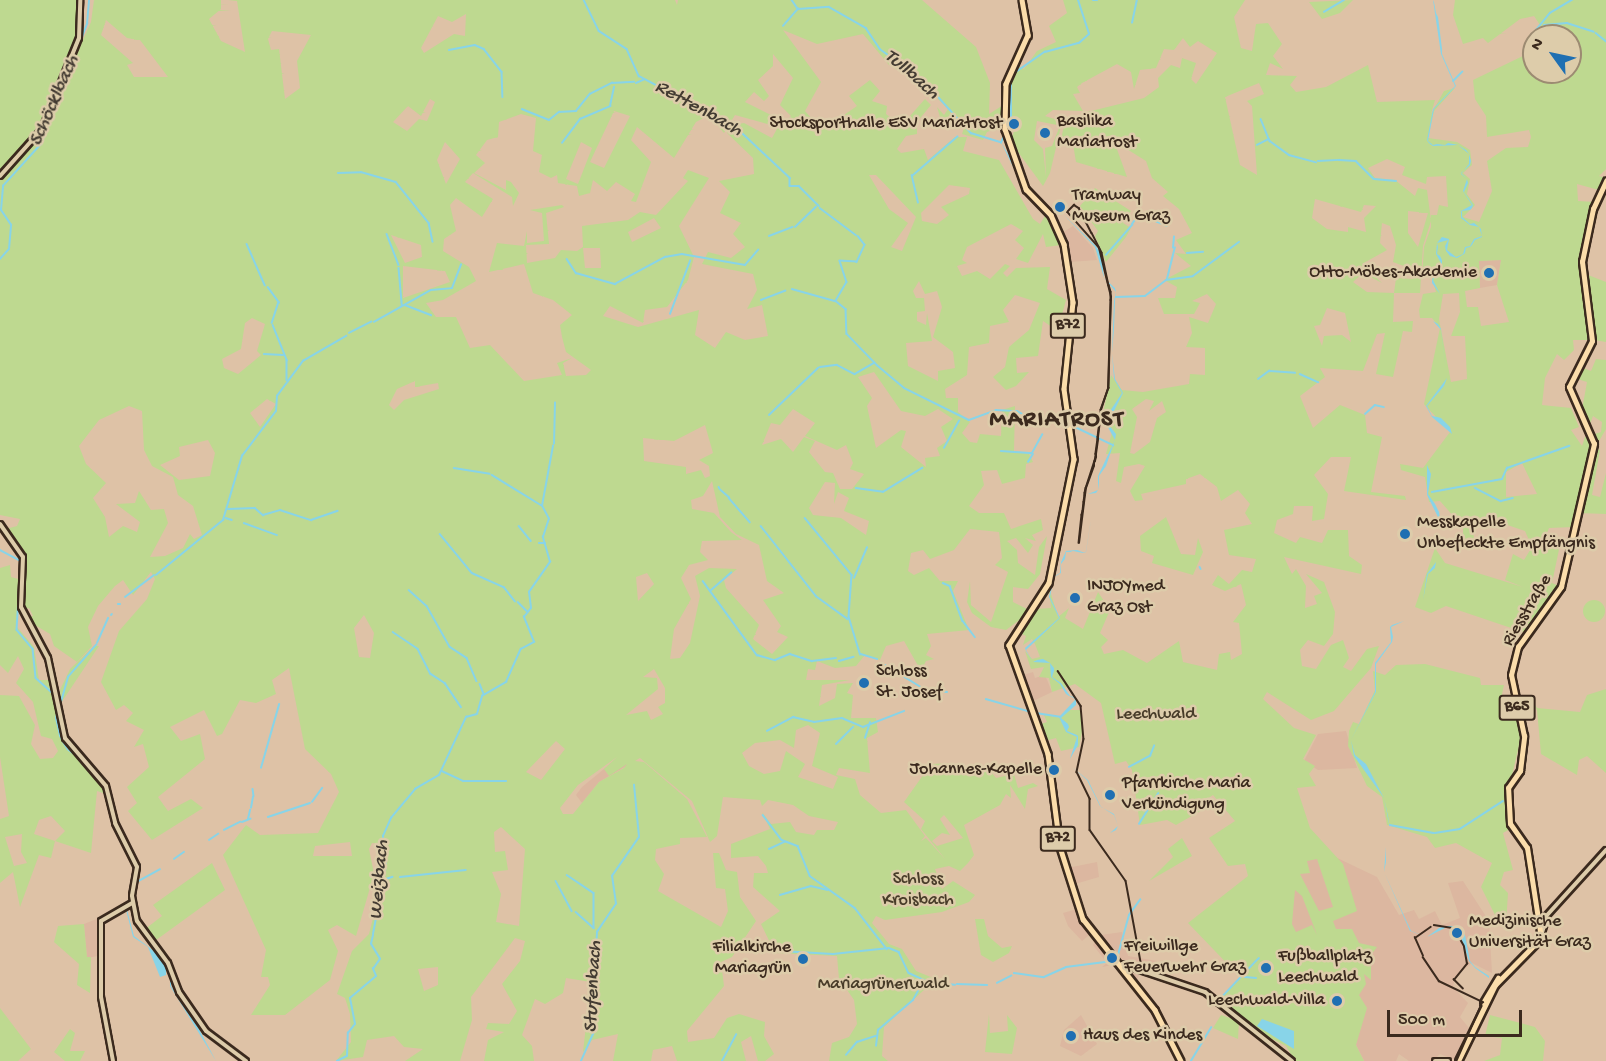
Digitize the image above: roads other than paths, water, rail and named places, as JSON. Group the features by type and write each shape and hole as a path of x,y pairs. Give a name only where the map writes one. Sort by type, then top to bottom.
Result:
{"main road":[{"path":"0,176 42,129 79,38 80,0"},
{"name":"B72","path":"1022,0 1028,35 1006,84 1005,131 1027,191 1049,213 1064,244 1073,302 1064,389 1074,462 1062,501 1048,584 1009,641 1030,711 1048,754 1060,847 1080,910 1156,1011 1181,1061"},
{"name":"Riesstraße","path":"1458,1061 1483,1006 1503,976 1541,936 1541,924 1527,848 1510,824 1508,788 1520,771 1524,736 1511,675 1518,647 1561,587 1594,444 1569,387 1592,341 1581,282 1583,255 1592,232 1593,209 1606,181"},
{"path":"0,524 23,557 21,608 48,658 65,738 106,786 116,823 133,856 138,874 129,904 143,932 167,961 179,992 206,1031 246,1061"},
{"path":"1541,924 1606,850"},
{"path":"113,1061 101,997 101,923 104,915 129,904"},
{"path":"1122,964 1165,977 1217,1001 1232,1011 1285,1058 1292,1061"},
{"path":"1435,1061 1448,1061"}],"water":[{"path":"1433,0 1438,17 1442,54 1456,86 1434,109 1428,141 1433,145 1448,143 1458,145 1433,146 1428,142 1427,140 1433,109 1455,86 1441,54"},
{"path":"1001,142 1017,169 1028,197 1046,212 1028,198"},
{"path":"1467,179 1468,183 1464,192 1473,205 1470,210 1462,211 1462,217 1470,224 1474,223 1479,227 1470,225 1461,218 1461,211 1472,205 1463,191"},
{"path":"1064,215 1100,252 1104,278 1095,247"},
{"path":"1482,236 1470,247 1466,248 1464,254 1457,258 1450,256 1446,251 1445,246 1448,240 1437,243 1442,237 1449,239 1447,250 1456,257 1463,254 1465,247 1470,246 1474,239"},
{"path":"1437,243 1437,254 1442,264 1433,280 1440,294 1432,283 1432,280 1441,263 1436,254"},
{"path":"1116,292 1114,329 1112,353 1114,301"},
{"path":"1112,353 1115,379 1123,393 1114,411 1105,420 1116,434 1115,440 1104,420 1122,393 1114,379"},
{"path":"1447,378 1444,386 1427,406 1432,416 1441,418 1450,427 1452,434 1432,417 1426,406"},
{"path":"1115,440 1106,466 1099,476 1098,490 1098,476"},
{"path":"1427,465 1431,474 1428,494 1439,512 1441,523 1427,495"},
{"path":"1077,550 1084,553 1066,552 1061,564 1061,573 1054,577 1050,597 1060,618 1026,650 1033,662 1026,651 1025,648 1059,618 1049,597 1053,577 1060,573 1061,562 1066,551"},
{"path":"1436,562 1435,568 1428,574 1423,600 1427,574"},
{"path":"1404,621 1391,627 1392,642 1376,664 1376,692 1351,740 1375,692 1375,663 1391,642 1390,627"},
{"path":"1043,659 1050,663 1033,662"},
{"path":"1050,663 1054,668 1052,677 1061,683 1070,696 1051,677"},
{"path":"1070,696 1074,697 1076,699 1076,705 1061,718 1068,724 1067,731 1078,736 1078,745 1070,759 1077,737 1066,732 1059,717 1075,700"},
{"path":"58,705 61,739 78,758 67,750 59,736 55,718"},
{"path":"1351,740 1355,755 1366,764 1384,798 1354,756"},
{"path":"78,758 101,782 109,799 114,824 133,861 113,824 101,783 88,771"},
{"path":"133,861 136,879 127,910 134,936 150,948 166,962 171,976 171,986 216,1061 170,986 166,963 166,975 160,977 148,947 133,937 126,910 135,879"},
{"path":"1384,872 1411,931 1427,937 1410,931"},
{"path":"1446,926 1458,927 1465,935 1470,961 1489,978 1475,968 1469,961 1458,928 1447,927 1427,937 1439,928"},
{"path":"1262,1019 1294,1031 1294,1049 1257,1026"}],"waterway":[{"name":"Schöcklbach","path":"0,259 9,249 11,225 1,210 3,186 41,144 87,24 89,0"},
{"name":"Rettenbach","path":"584,0 599,31 627,49 639,76 737,128 790,178 790,186 799,186 819,206"},
{"name":"Tullbach","path":"792,0 798,9 829,7 866,28 880,49 923,80 971,133 1001,142"},
{"path":"1013,74 1045,52 1079,43 1089,34 1078,0"},
{"path":"1132,23 1137,0"},
{"path":"1324,12 1344,0"},
{"path":"1541,24 1550,13 1572,0"},
{"path":"783,26 798,9"},
{"path":"1556,24 1570,24"},
{"path":"1582,28 1594,32"},
{"path":"1596,33 1606,41"},
{"path":"449,50 475,45 484,49 502,72 503,97"},
{"path":"1453,81 1462,72"},
{"path":"1001,143 1011,118 1011,78"},
{"path":"636,83 643,80"},
{"path":"522,109 549,120 559,112 576,111 590,94 612,83 634,82"},
{"path":"562,143 580,119 610,106 614,87"},
{"path":"1261,119 1270,141 1289,155 1316,162"},
{"path":"918,203 912,176 957,137"},
{"path":"1257,145 1269,139"},
{"path":"1339,160 1356,161 1374,179 1396,181"},
{"path":"1318,161 1339,160"},
{"path":"338,173 361,172 396,182 429,223 433,242"},
{"path":"795,227 816,207"},
{"name":"Rettenbach","path":"820,208 856,235"},
{"path":"1139,214 1167,226"},
{"path":"1132,224 1138,216"},
{"path":"1106,255 1132,225"},
{"path":"769,236 792,227"},
{"path":"387,234 399,265"},
{"name":"Rettenbach","path":"858,236 865,245 857,262 840,261 847,282 836,301 846,309 847,334 877,365 904,388 969,420 996,410 1017,411 1040,424 1061,417 1067,422"},
{"path":"1173,248 1174,237"},
{"path":"1116,297 1145,296 1166,280 1193,276 1239,242"},
{"path":"247,244 265,285"},
{"path":"1167,279 1175,248"},
{"path":"567,259 576,273 615,284 665,257 682,254 745,265 758,250"},
{"path":"1187,253 1203,252"},
{"path":"670,314 690,261"},
{"path":"374,322 431,290 452,288 461,265"},
{"path":"399,268 402,305"},
{"path":"268,287 279,302 272,323"},
{"path":"792,289 835,301"},
{"path":"761,300 785,291"},
{"path":"405,305 431,315"},
{"path":"349,333 371,322"},
{"path":"273,325 287,360 287,380"},
{"path":"156,575 223,520 242,456 276,411 277,396 303,361 346,336"},
{"path":"264,354 283,355"},
{"path":"820,367 837,365 855,374 874,363"},
{"path":"769,415 818,368"},
{"path":"1258,379 1269,371 1295,373"},
{"path":"1300,374 1318,382"},
{"name":"Weizbach","path":"554,444 555,403"},
{"path":"1365,414 1375,405 1384,407"},
{"path":"944,448 959,421"},
{"name":"Rettenbach","path":"1071,425 1113,445"},
{"path":"1001,451 1032,453 1042,435"},
{"name":"Weizbach","path":"373,934 386,865 383,836 391,818 415,789 439,775 466,717 477,714 482,696 506,682 521,649 534,642 524,617 531,608 529,592 550,562 543,537 549,519 542,506 553,446"},
{"path":"1432,492 1502,479 1507,468 1569,446"},
{"path":"1028,462 1033,454"},
{"path":"454,468 490,474"},
{"path":"856,488 883,492 922,468"},
{"path":"492,475 541,505"},
{"path":"1475,488 1501,501 1513,498"},
{"path":"721,490 729,497"},
{"path":"729,498 750,522"},
{"path":"228,509 255,508 263,515 280,510 311,520 337,511"},
{"path":"226,518 232,520"},
{"path":"805,518 852,575 849,617 860,654"},
{"path":"244,523 277,535"},
{"path":"519,526 531,541"},
{"path":"761,526 816,596 848,619"},
{"path":"440,534 472,573 504,587 515,601"},
{"name":"Weizbach","path":"539,543 545,543"},
{"path":"854,578 867,548"},
{"name":"Schöcklbach","path":"0,550 21,561"},
{"path":"710,591 731,573"},
{"path":"125,597 154,575"},
{"name":"Schöcklbach","path":"20,581 17,630 33,649 36,678 55,695"},
{"path":"703,581 757,655 775,660 790,654 812,661 836,658"},
{"path":"943,583 950,586 963,621 975,637"},
{"path":"409,590 427,606 450,647 467,658 477,681"},
{"path":"518,602 527,611"},
{"path":"97,643 108,618"},
{"path":"393,632 418,649 431,674 445,683 461,707"},
{"path":"61,702 68,677 96,645"},
{"path":"861,654 877,659"},
{"path":"839,661 853,657"},
{"path":"880,663 884,665"},
{"path":"885,665 926,690"},
{"path":"480,684 484,694"},
{"path":"938,691 947,692"},
{"path":"986,699 1031,712"},
{"path":"261,768 279,705"},
{"path":"767,731 793,717 814,722 842,718 863,727 904,711"},
{"path":"1036,713 1060,717"},
{"path":"865,738 870,723"},
{"path":"836,744 853,727"},
{"path":"1129,767 1150,756 1154,746"},
{"path":"442,771 463,781 506,781"},
{"name":"Stufenbach","path":"595,973 597,932 616,904 612,876 639,837 634,785"},
{"path":"312,802 322,788"},
{"path":"253,789 254,796"},
{"path":"1139,824 1158,794"},
{"path":"251,808 253,797"},
{"path":"1435,833 1460,829 1503,801"},
{"path":"268,817 310,803"},
{"path":"248,819 250,810"},
{"path":"763,815 782,840 798,846 810,876 855,908 887,949"},
{"path":"242,822 250,819"},
{"path":"224,830 240,822"},
{"path":"1390,825 1433,833"},
{"path":"209,840 218,834"},
{"path":"769,849 784,842"},
{"path":"174,859 184,852"},
{"path":"137,882 160,869"},
{"path":"400,877 466,870"},
{"path":"567,875 594,893 594,928"},
{"name":"Weizbach","path":"380,881 392,877"},
{"path":"556,881 572,911"},
{"path":"780,895 811,886 828,890"},
{"path":"1118,955 1129,915 1140,900"},
{"path":"576,912 594,928"},
{"name":"Weizbach","path":"337,1061 347,1056 348,1033 355,1024 350,998 376,976 373,969 380,959 371,944 373,935"},
{"path":"781,951 833,954 889,948 899,952 909,973 926,981"},
{"path":"1219,1000 1257,960"},
{"path":"1014,973 1044,977 1066,967 1113,961"},
{"path":"997,983 1011,976"},
{"path":"1245,977 1256,978"},
{"name":"Stufenbach","path":"581,1061 593,1034 588,1023 596,1010 595,978"},
{"path":"876,1046 878,1030 913,1000 923,982 955,985"},
{"path":"957,984 987,985"},
{"path":"1191,1061 1211,1028"},
{"path":"722,1061 736,1035"},
{"path":"846,1055 857,1042 876,1036"}],"tram line":[{"path":"1079,543 1085,493 1086,488 1095,461 1096,457 1101,410 1109,388 1111,300 1111,292 1102,253 1079,208 1074,205 1067,212 1099,248 1111,297 1108,388 1101,410 1096,454 1096,457 1086,488 1079,543"},
{"path":"1058,671 1081,706 1084,739 1077,772 1090,799 1090,830 1126,881 1142,967"},
{"path":"1434,925 1454,928 1464,945"},
{"path":"1423,956 1415,938 1431,927"},
{"path":"1463,989 1454,980 1467,964 1464,947"},
{"path":"1423,957 1439,981 1483,1002 1457,1061"}],"place":[{"name":"Stocksporthalle ESV Mariatrost","path":"1014,124"},
{"name":"Basilika Mariatrost","path":"1045,133"},
{"name":"Tramway Museum Graz","path":"1060,207"},
{"name":"Otto-Möbes-Akademie","path":"1489,273"},
{"name":"Messkapelle Unbefleckte Empfängnis","path":"1405,534"},
{"name":"INJOYmed Graz Ost","path":"1075,598"},
{"name":"Schloss St. Josef","path":"864,683"},
{"name":"Johannes-Kapelle","path":"1054,770"},
{"name":"Pfarrkirche Maria Verkündigung","path":"1110,795"},
{"name":"Medizinische Universität Graz","path":"1457,933"},
{"name":"Freiwillge Feuerwehr Graz","path":"1112,958"},
{"name":"Filialkirche Mariagrün","path":"803,959"},
{"name":"Fußballplatz Leechwald","path":"1266,968"},
{"name":"Leechwald-Villa","path":"1337,1001"},
{"name":"Haus des Kindes","path":"1071,1036"}],"district":[{"name":"MARIATROST","path":"1057,421"}],"park label":[{"name":"Leechwald","path":"1156,715"},
{"name":"Schloss Kroisbach","path":"918,891"},
{"name":"Mariagrünerwald","path":"883,985"}]}
